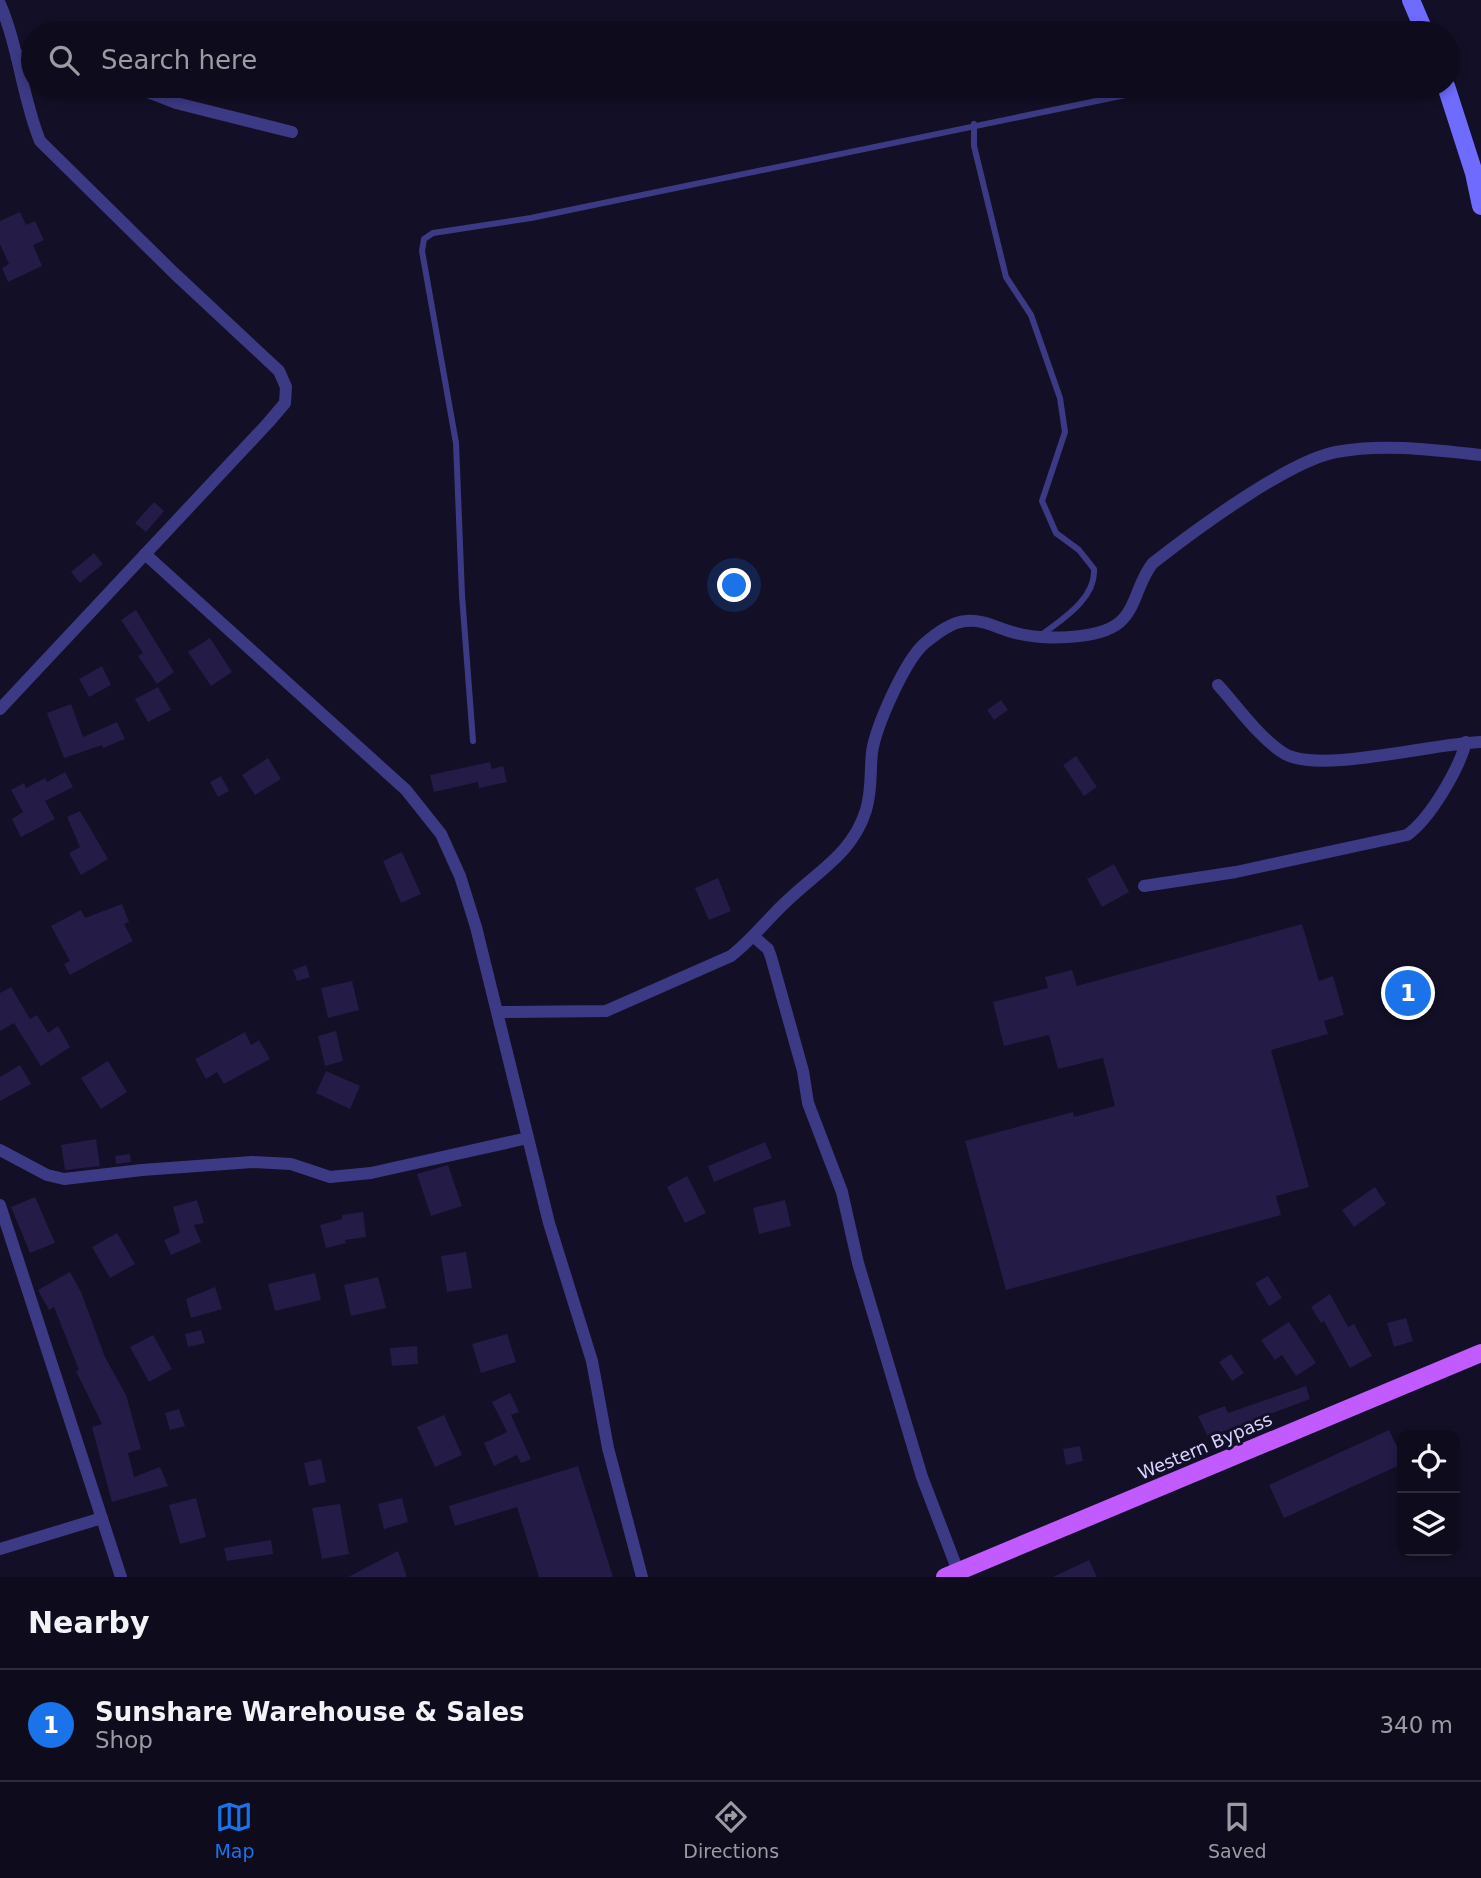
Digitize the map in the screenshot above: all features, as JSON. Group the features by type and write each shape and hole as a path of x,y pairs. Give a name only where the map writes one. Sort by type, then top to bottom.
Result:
{"main road":[{"name":"Western Bypass","path":"951,1574 1481,1353"},
{"path":"1462,1361 1481,1366"}],"street":[{"path":"1411,0 1420,21"},
{"path":"0,4 21,72"},
{"path":"0,709 268,423 285,403 286,387 279,371 269,360 174,274 40,141 29,115 26,98"},
{"path":"163,98 292,132"},
{"path":"1450,98 1474,173 1481,206"},
{"path":"499,1012 606,1011 731,956 849,846 866,811 877,730 908,665 922,646 942,631 965,621 985,622 1038,638 1090,634 1120,622 1153,562 1255,492 1319,456 1366,449 1481,455"},
{"path":"145,554 407,790 433,819 460,876 499,1012 553,1239 592,1361 608,1448 642,1577"},
{"path":"1218,685 1282,752 1300,760 1329,761 1481,742"},
{"path":"1144,886 1236,872 1385,842 1407,835 1419,826 1454,772 1466,743"},
{"path":"753,936 768,949 771,957 803,1071 808,1103 842,1192 858,1263 951,1574"},
{"path":"0,1150 47,1175 64,1180 142,1170 252,1162 291,1164 330,1178 371,1173 528,1138"},
{"path":"0,1205 121,1577"},
{"path":"0,1549 102,1518"}],"lane":[{"path":"472,741 461,595 456,443 422,251 424,239 433,233 531,218 1107,98"},
{"path":"974,124 974,146 1006,277 1031,315 1060,398 1065,432 1042,501 1056,533 1079,550 1094,569 1090,588 1078,606 1038,638"}],"building":[{"path":"20,212 26,225 35,221 44,240 33,245 42,266 8,282 2,268 9,264 0,244 0,221"},
{"path":"154,502 164,511 146,532 135,523"},
{"path":"94,553 103,564 80,583 71,572"},
{"path":"136,610 174,672 157,684 138,656 143,653 121,620"},
{"path":"210,638 232,672 211,686 188,652"},
{"path":"102,666 111,685 89,697 79,679"},
{"path":"158,687 171,710 148,722 135,699"},
{"path":"1001,700 1008,710 994,720 987,710"},
{"path":"71,704 83,737 117,722 125,739 64,758 47,713"},
{"path":"1076,756 1097,787 1084,796 1063,765"},
{"path":"268,758 281,779 255,795 242,775"},
{"path":"490,762 492,769 503,766 507,782 479,788 478,782 434,792 430,775"},
{"path":"65,772 73,787 45,801 55,819 21,837 12,819 23,812 11,790 24,783 26,788 45,778 47,782"},
{"path":"221,776 229,791 218,797 210,782"},
{"path":"80,811 108,859 81,875 69,853 80,847 67,817"},
{"path":"402,852 421,894 401,903 383,861"},
{"path":"1114,864 1129,892 1102,907 1087,879"},
{"path":"718,878 731,911 709,920 695,888"},
{"path":"122,904 129,922 124,924 133,941 70,975 64,964 70,961 51,926 81,910 85,918"},
{"path":"1302,924 1319,981 1333,976 1344,1015 1324,1021 1328,1034 1271,1050 1309,1187 1276,1196 1281,1215 1006,1290 965,1141 1073,1112 1074,1117 1115,1106 1103,1058 1058,1069 1049,1035 1004,1046 993,1002 1048,988 1045,977 1072,970 1077,986"},
{"path":"306,965 310,977 297,981 293,970"},
{"path":"352,981 359,1010 328,1018 321,988"},
{"path":"11,987 30,1019 37,1015 48,1033 58,1026 70,1047 41,1066 14,1023 0,1031 0,993"},
{"path":"336,1031 343,1061 325,1066 318,1036"},
{"path":"245,1032 251,1045 259,1040 270,1059 224,1084 217,1072 206,1079 195,1059"},
{"path":"108,1061 127,1092 101,1109 81,1078"},
{"path":"20,1065 31,1084 0,1101 0,1077"},
{"path":"326,1071 360,1086 350,1109 316,1093"},
{"path":"96,1139 100,1166 65,1170 61,1145"},
{"path":"765,1142 772,1158 714,1182 708,1166"},
{"path":"130,1154 131,1162 116,1164 115,1156"},
{"path":"448,1165 462,1206 431,1216 417,1174"},
{"path":"687,1176 706,1213 685,1223 667,1187"},
{"path":"1375,1187 1386,1204 1354,1227 1342,1210"},
{"path":"35,1197 55,1243 30,1253 11,1207"},
{"path":"197,1200 204,1223 194,1225 201,1242 171,1255 164,1240 180,1233 173,1207"},
{"path":"785,1200 791,1226 759,1234 753,1208"},
{"path":"363,1212 366,1237 345,1240 346,1243 326,1248 320,1225 342,1219 342,1215"},
{"path":"117,1233 135,1264 110,1278 92,1247"},
{"path":"466,1252 472,1288 447,1292 441,1256"},
{"path":"70,1272 81,1292 105,1357 126,1395 141,1449 128,1453 134,1477 160,1467 168,1486 112,1502 92,1427 102,1424 76,1371 79,1370 54,1307 49,1310 38,1290"},
{"path":"315,1273 321,1300 275,1311 268,1284"},
{"path":"1268,1276 1282,1298 1269,1306 1255,1283"},
{"path":"378,1277 386,1308 351,1316 344,1285"},
{"path":"215,1287 222,1309 191,1318 186,1299"},
{"path":"1330,1294 1348,1327 1354,1324 1372,1356 1350,1368 1324,1321 1321,1323 1311,1307"},
{"path":"1406,1318 1413,1341 1394,1347 1387,1323"},
{"path":"1289,1322 1316,1363 1296,1376 1282,1355 1275,1360 1261,1340"},
{"path":"201,1330 205,1343 188,1347 185,1334"},
{"path":"507,1334 516,1362 481,1373 472,1344"},
{"path":"153,1335 172,1369 149,1382 130,1347"},
{"path":"417,1346 418,1364 392,1366 390,1348"},
{"path":"1231,1354 1244,1373 1232,1381 1219,1362"},
{"path":"1306,1386 1310,1399 1208,1437 1198,1416 1225,1406 1228,1413"},
{"path":"510,1393 519,1412 511,1415 531,1459 521,1463 517,1455 494,1466 484,1443 507,1432 492,1402"},
{"path":"179,1409 185,1426 170,1430 165,1413"},
{"path":"444,1415 462,1455 435,1467 417,1427"},
{"path":"1389,1430 1397,1444 1397,1466 1284,1518 1269,1485"},
{"path":"1080,1446 1083,1461 1066,1465 1063,1449"},
{"path":"321,1459 326,1482 309,1486 304,1463"},
{"path":"578,1466 613,1577 539,1577 517,1507 455,1526 449,1506"},
{"path":"196,1498 206,1537 180,1544 169,1505"},
{"path":"402,1498 408,1522 384,1529 378,1504"},
{"path":"340,1504 349,1554 322,1559 312,1508"},
{"path":"271,1540 273,1554 227,1561 224,1548"},
{"path":"398,1551 407,1577 348,1577"},
{"path":"1089,1560 1097,1577 1053,1577"}],"place":[{"name":"Sunshare Warehouse & Sales","path":"1408,993"}]}
